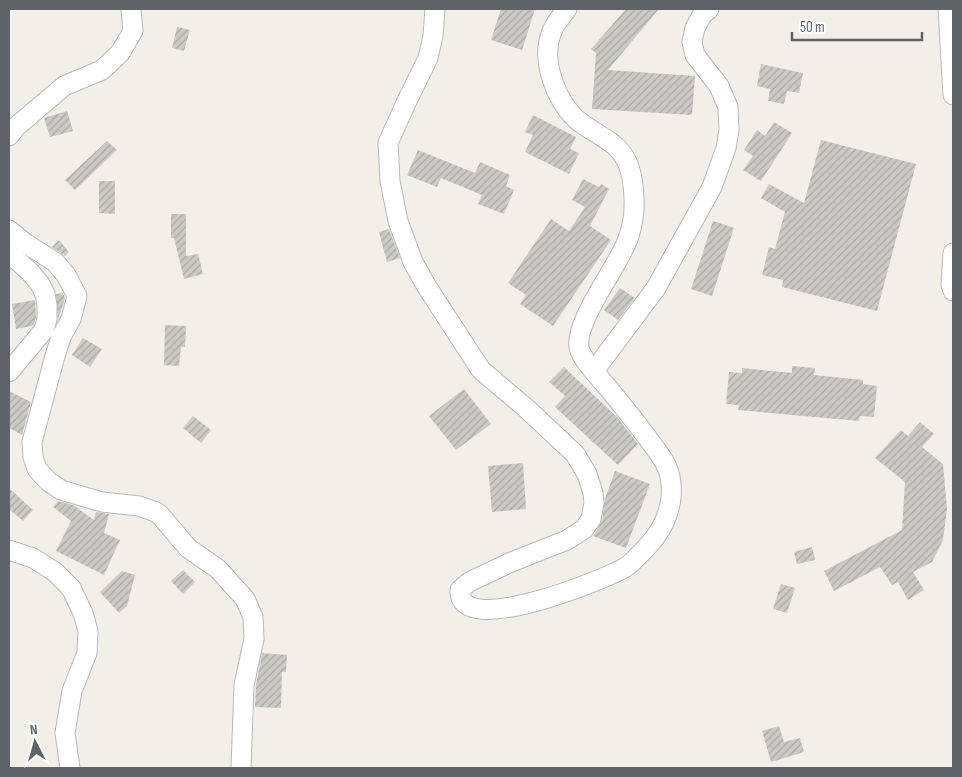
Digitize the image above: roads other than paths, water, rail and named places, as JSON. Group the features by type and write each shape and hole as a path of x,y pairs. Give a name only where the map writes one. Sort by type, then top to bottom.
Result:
{"street":[{"path":"9,136 17,126 64,86 102,70 120,53 133,31 131,9"},
{"path":"435,9 434,36 428,58 388,143 390,181 398,221 413,262 481,370 526,408 575,454 587,474 593,492 594,503 591,519 584,529 567,540 509,563 469,582 460,590 460,596 465,604 478,610 498,610 536,601 596,581 628,566 652,542 661,529 671,498 671,480 666,466 626,409 579,350 578,339 583,324 630,236 634,193 632,175 623,155 612,142 577,119 564,105 553,80 548,62 550,34 567,9"},
{"path":"594,371 656,288 712,187 726,148 729,130 728,107 719,86 695,55 692,42 695,28 702,15 710,9"},
{"path":"948,9 953,96"},
{"path":"9,230 54,262 66,275 76,296 72,319 61,337 54,356 32,442 32,457 37,469 48,482 61,490 102,502 139,506 156,512 188,548 218,569 245,599 253,617 254,639 244,685 241,768"},
{"path":"9,253 40,284 45,294 47,305 47,319 44,330 9,372"},
{"path":"953,253 951,285 953,291"},
{"path":"9,550 32,558 55,572 71,588 83,613 88,631 87,653 72,690 65,733 70,768"}]}
